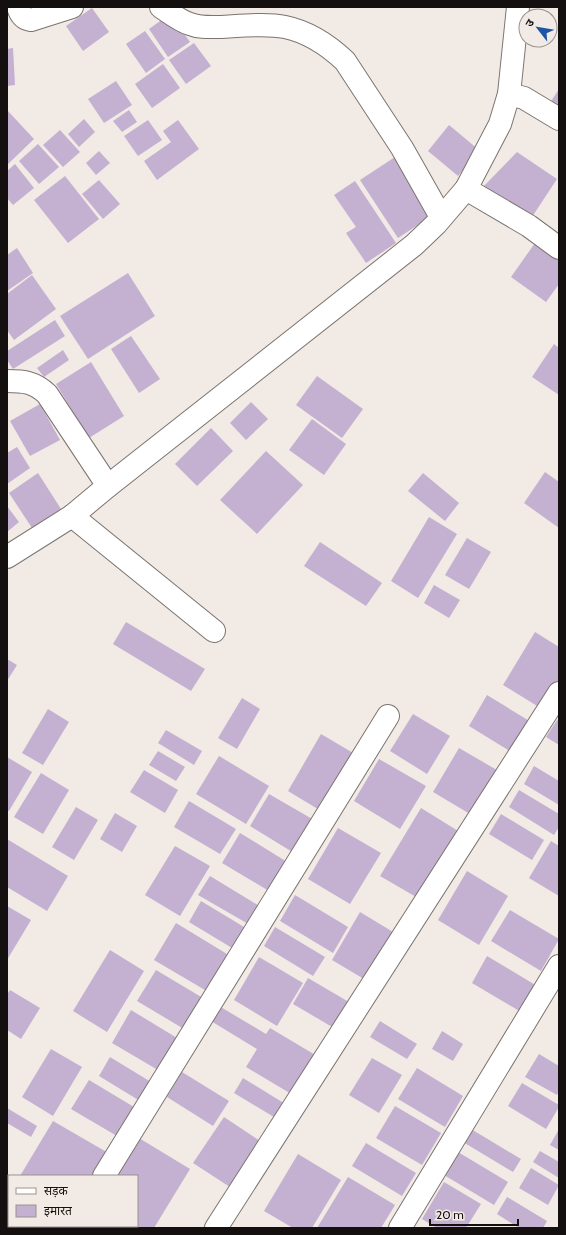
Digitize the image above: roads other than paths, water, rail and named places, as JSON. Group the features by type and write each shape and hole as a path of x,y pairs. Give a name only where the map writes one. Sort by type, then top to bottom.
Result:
{"street":[{"path":"18,7 20,14 26,19 31,20 72,7"},
{"path":"161,7 190,24 203,27 268,26 298,30 316,38 334,51 345,61 397,141 441,217"},
{"path":"7,558 72,516 414,245 441,217 466,189 500,124 509,94 518,7"},
{"path":"509,94 524,98 559,119"},
{"path":"466,189 529,226 559,248"},
{"path":"7,381 24,381 41,389 47,394 108,486"},
{"path":"72,516 214,631"},
{"path":"216,1228 559,693"},
{"path":"105,1175 388,716"},
{"path":"400,1228 559,966"}]}
